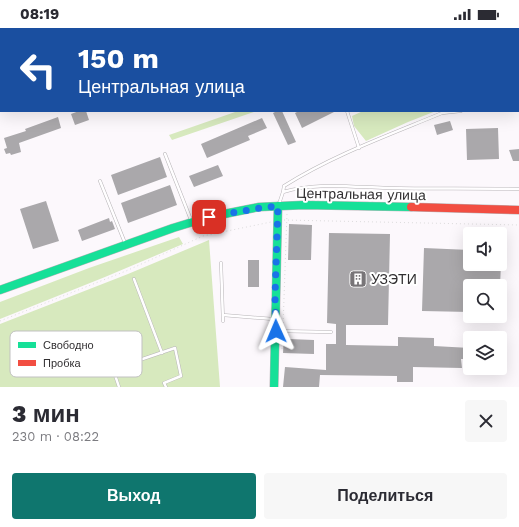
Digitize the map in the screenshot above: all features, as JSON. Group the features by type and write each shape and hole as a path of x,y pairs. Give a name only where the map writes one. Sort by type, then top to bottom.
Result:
{"main road":[{"name":"Центральная улица","path":"0,290 192,222 236,211 278,206 304,205 519,210"},
{"path":"274,387 279,331 275,319 278,206"}],"lane":[{"path":"348,112 359,148"},
{"path":"278,206 284,186 303,173 442,113 452,112"},
{"path":"165,154 192,222"},
{"path":"100,180 126,245"},
{"path":"283,192 298,188 332,186 519,189"},
{"path":"220,263 223,321"},
{"path":"134,279 162,352"},
{"path":"223,315 275,319"},
{"path":"279,331 331,332"},
{"path":"142,359 175,348 181,376 164,383 166,387"},
{"path":"116,377 119,387"}],"path":[{"path":"282,352 279,331 287,206"},
{"path":"0,321 126,271 203,236 278,221 519,225"}],"green space":[{"path":"235,112 254,112 172,140 169,135"},
{"path":"361,112 433,112 366,141 354,126 352,116"},
{"path":"179,237 183,244 0,319 0,302 89,268"},
{"path":"209,240 220,387 0,387 0,324 128,274"}],"building":[{"path":"76,112 86,112 89,120 75,125 71,114"},
{"path":"282,112 296,142 288,145 273,113"},
{"path":"297,112 334,112 302,128 295,113"},
{"path":"58,117 61,128 19,143 21,152 11,155 10,153 6,154 4,149 7,148 4,138 26,131 25,129"},
{"path":"262,118 267,128 248,136 250,140 207,158 201,144"},
{"path":"450,121 453,130 437,135 434,125"},
{"path":"498,128 499,159 467,160 466,129"},
{"path":"519,149 519,161 513,161 509,150"},
{"path":"160,157 167,177 118,195 111,175"},
{"path":"218,165 223,176 194,187 189,176"},
{"path":"170,185 177,205 128,223 121,203"},
{"path":"46,201 59,241 33,249 20,209"},
{"path":"109,218 115,229 82,241 78,230"},
{"path":"289,224 312,225 311,260 288,260"},
{"name":"УЗЭТИ","path":"329,233 390,234 388,325 346,325 346,345 398,346 398,337 434,338 434,346 463,348 463,359 461,359 462,368 413,367 413,382 397,382 397,376 320,375 319,387 283,387 285,367 326,370 326,344 336,344 336,324 327,323"},
{"path":"424,248 463,250 463,271 501,271 500,279 463,279 463,312 422,311"},
{"path":"248,260 259,260 259,287 248,287"},
{"path":"284,335 289,336 289,339 314,340 314,354 283,353"}],"traffic: fast":[{"path":"0,290 173,228 209,217 259,207 304,205 411,207"},
{"path":"274,387 278,206"}],"traffic: jam":[{"path":"411,207 519,210"}],"place":[{"name":"УЗЭТИ","path":"358,279"}],"route":[{"path":"209,217 236,211 278,206 275,297 276,331"}]}
